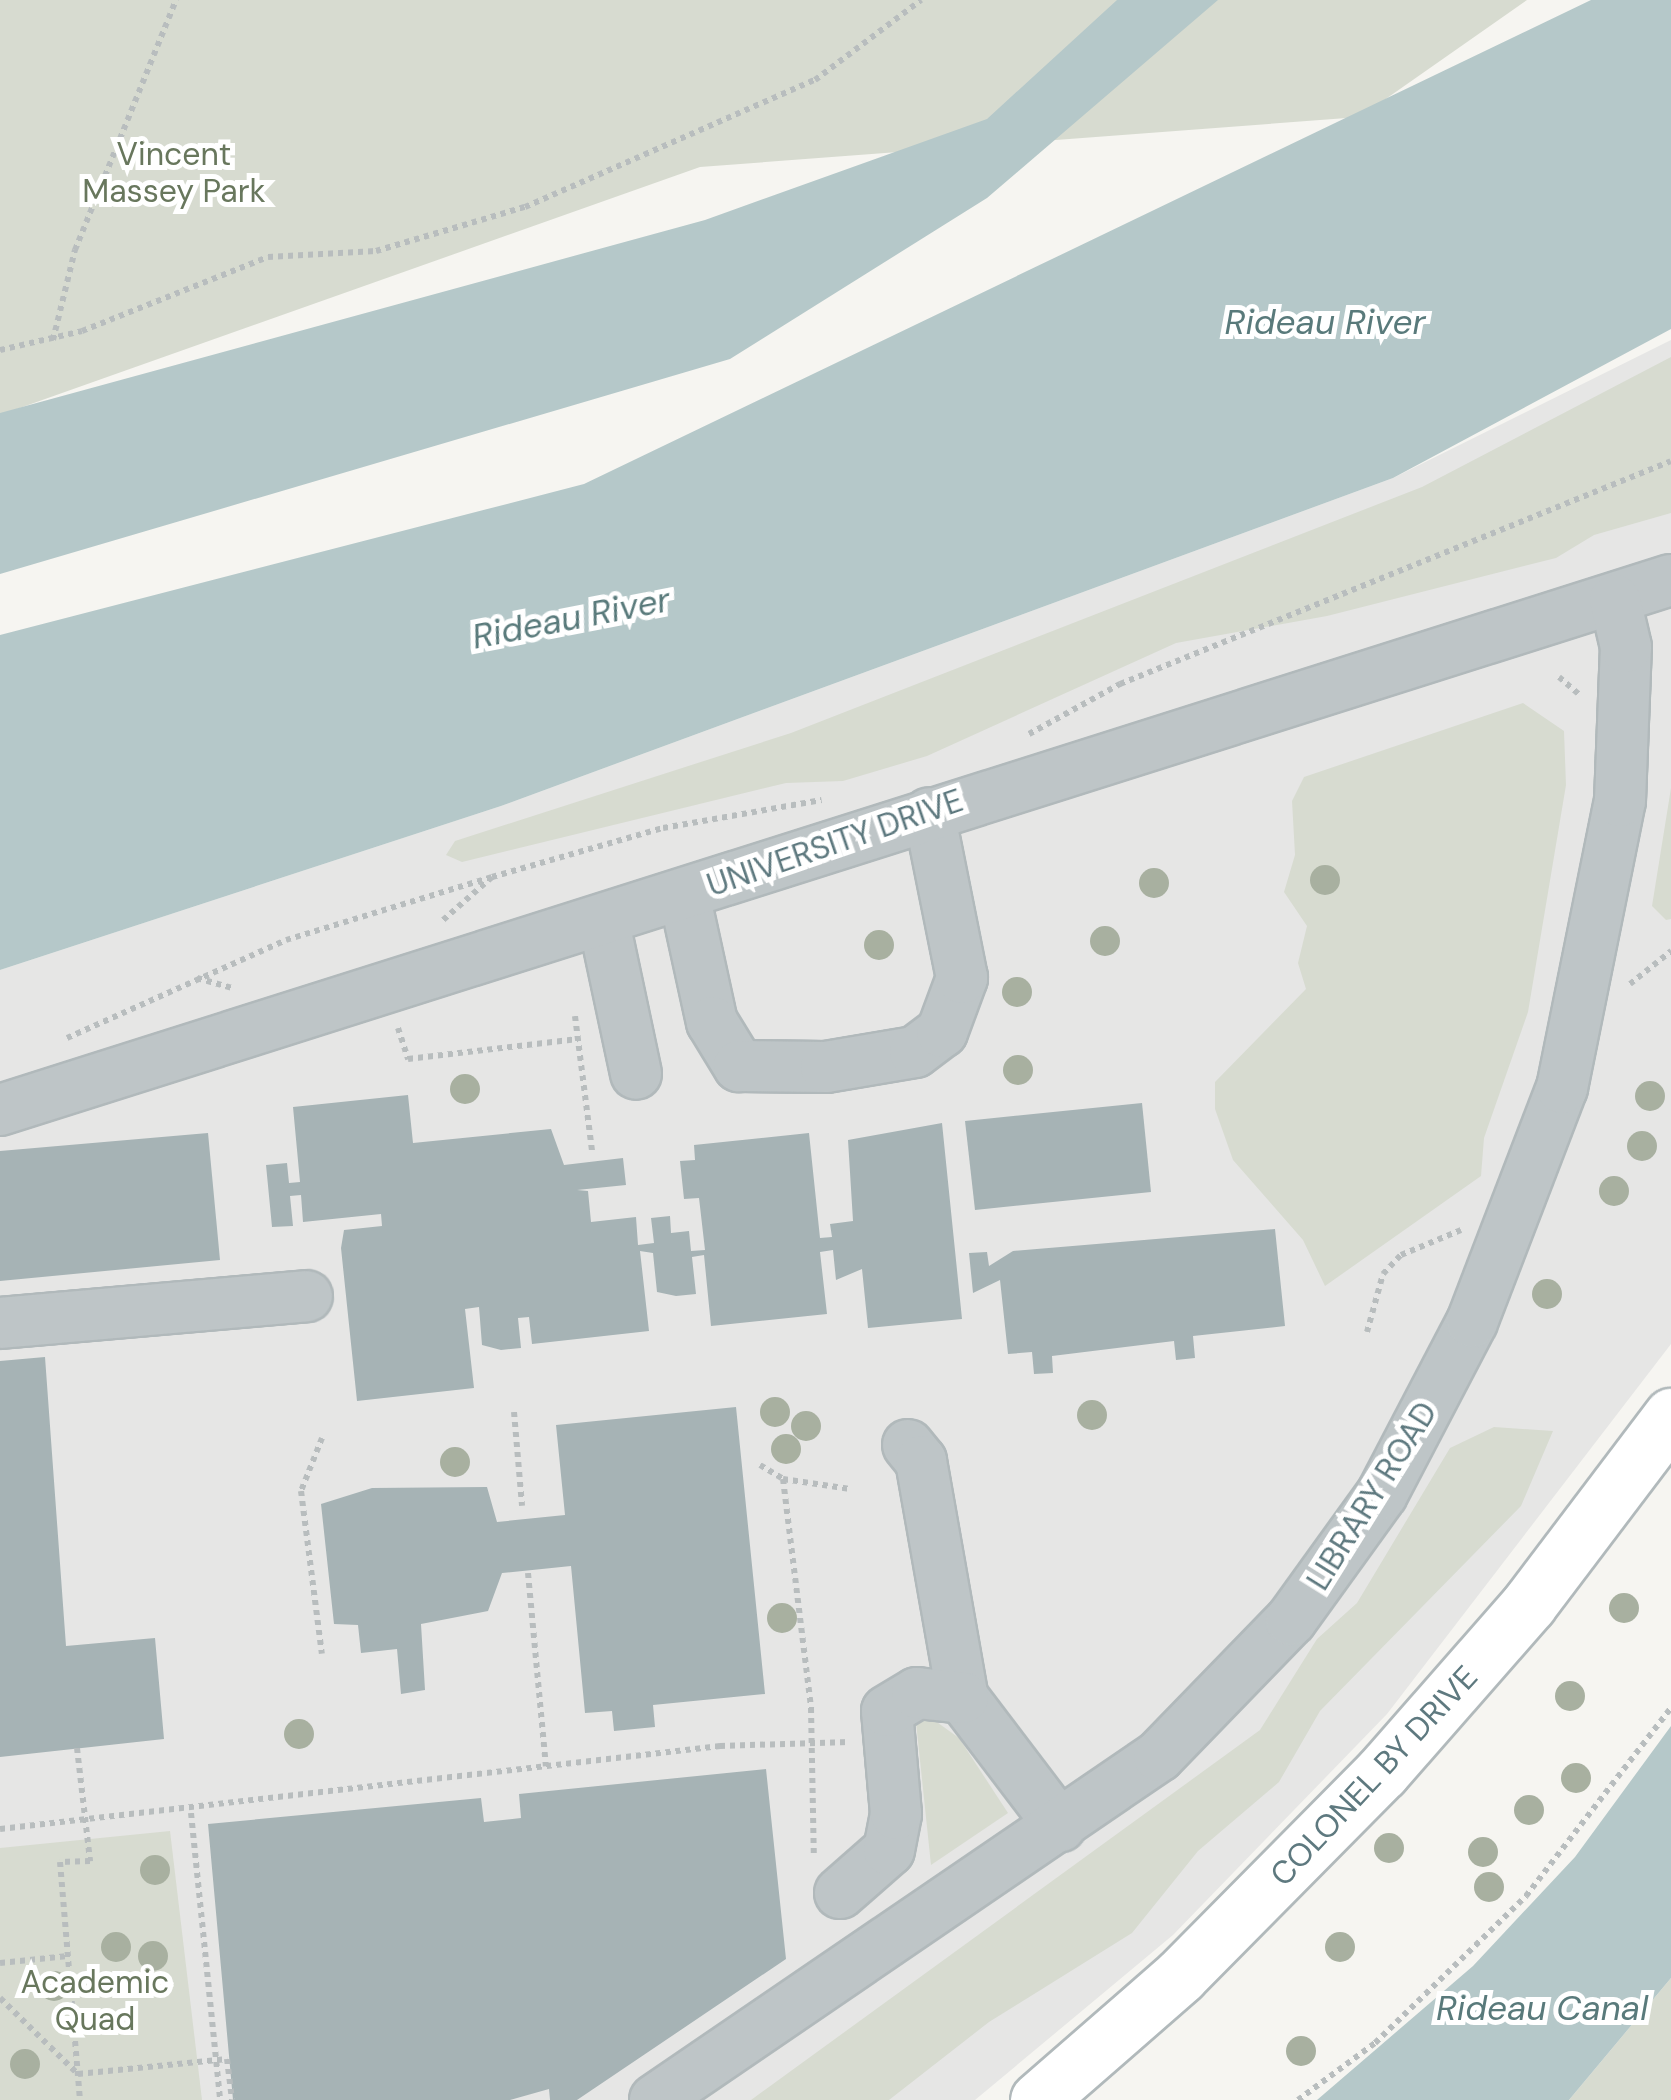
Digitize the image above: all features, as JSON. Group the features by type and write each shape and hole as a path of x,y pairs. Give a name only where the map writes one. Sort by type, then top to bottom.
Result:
{"main road":[{"name":"COLONEL BY DRIVE","path":"1038,2100 1180,1976 1382,1772 1552,1576 1671,1416"}],"street":[{"name":"UNIVERSITY DRIVE","path":"0,1110 604,922 928,813 1671,580"},
{"name":"LIBRARY ROAD","path":"654,2100 1158,1756 1291,1620 1382,1494 1472,1322 1550,1125 1598,946 1624,741 1626,647 1615,600"},
{"path":"684,894 712,1022 739,1066 826,1067 915,1052 942,1032 962,978 928,813"},
{"path":"604,922 636,1074"},
{"path":"0,1323 307,1296"},
{"path":"908,1445 921,1461 962,1698 1060,1826"},
{"path":"827,1882 889,1850 887,1711 917,1692 962,1698"}],"path":[{"path":"53,340 75,250 176,0"},
{"path":"0,350 53,340 268,257 376,251 526,207 815,80 920,0"},
{"path":"1012,740 1120,684 1671,460"},
{"path":"1558,677 1589,709"},
{"path":"60,1041 301,934 664,828 829,798"},
{"path":"432,929 492,877"},
{"path":"1622,994 1671,950"},
{"path":"197,978 249,990"},
{"path":"573,1004 592,1150"},
{"path":"392,1010 408,1059 578,1039"},
{"path":"1367,1332 1383,1274 1401,1255 1477,1227 1468,1245"},
{"path":"514,1412 522,1506"},
{"path":"322,1438 301,1491 322,1654"},
{"path":"760,1465 783,1479 850,1489"},
{"path":"783,1479 808,1747 827,1882"},
{"path":"528,1572 546,1766"},
{"path":"1298,2100 1375,2043 1526,1896 1671,1708"},
{"path":"0,1829 191,1814 546,1766 808,1747 890,1736"},
{"path":"77,1748 90,1861 60,1862 80,2100"},
{"path":"191,1814 220,2100"},
{"path":"0,1962 68,1956"},
{"path":"0,1998 78,2074"},
{"path":"78,2074 227,2059 232,2100"}],"shaded area":[{"path":"1671,340 1671,1344 1387,1714 1173,1935 975,2100 0,2100 0,970 501,806 1393,478"}],"green space":[{"name":"Vincent Massey Park","path":"0,0 1527,0 1360,117 700,167 0,415"},
{"path":"1671,357 1671,513 1594,535 1556,558 1327,616 1176,643 927,756 843,781 786,783 462,862 446,855 455,841 791,733 1422,487"},
{"path":"1523,703 1564,731 1566,785 1528,1012 1484,1138 1481,1176 1325,1286 1303,1240 1233,1160 1215,1109 1215,1082 1306,989 1298,963 1307,926 1284,892 1295,855 1292,801 1304,777"},
{"path":"1671,788 1671,919 1666,920 1652,906"},
{"path":"1494,1427 1553,1431 1521,1506 1320,1711 1279,1782 1198,1851 1132,1933 989,2022 889,2100 751,2100 1260,1730 1317,1639 1357,1603 1450,1448"},
{"path":"934,1720 959,1738 1008,1813 931,1865 916,1722"},
{"name":"Academic Quad","path":"170,1831 202,2100 0,2100 0,1848"},
{"path":"1671,1978 1671,2100 1569,2100"}],"water":[{"path":"1117,0 1218,0 987,198 730,359 0,574 0,413 705,220 987,119"},
{"name":"Rideau River","path":"1591,0 1671,0 1671,329 1393,478 501,806 0,970 0,635 584,484"},
{"name":"Rideau Canal","path":"1671,1726 1671,1978 1569,2100 1317,2100 1473,1966 1575,1857"}],"building":[{"path":"408,1095 413,1143 551,1129 564,1165 623,1158 626,1185 577,1190 588,1191 591,1222 636,1217 638,1245 654,1243 651,1218 670,1216 671,1233 689,1231 691,1251 705,1250 699,1198 684,1199 680,1161 695,1160 694,1145 809,1133 820,1238 832,1237 830,1224 853,1221 848,1140 942,1123 962,1319 868,1328 862,1269 836,1280 833,1250 820,1252 827,1314 711,1326 704,1255 692,1257 696,1294 676,1296 657,1292 653,1253 640,1251 649,1331 532,1344 529,1317 518,1318 521,1348 501,1350 482,1345 479,1307 465,1309 474,1388 357,1401 341,1248 344,1230 382,1226 381,1214 303,1222 301,1195 290,1196 293,1226 272,1227 266,1165 287,1163 289,1183 300,1182 293,1107"},
{"path":"1142,1103 1151,1192 975,1210 965,1121"},
{"path":"208,1133 220,1260 0,1281 0,1151"},
{"path":"1275,1229 1285,1326 1193,1336 1195,1358 1176,1360 1174,1341 1052,1356 1053,1373 1034,1374 1032,1352 1008,1354 1000,1280 973,1293 969,1253 987,1252 989,1266 1013,1251"},
{"path":"45,1357 66,1646 155,1638 164,1739 0,1757 0,1361"},
{"path":"736,1407 765,1694 653,1705 655,1727 614,1731 612,1711 585,1713 571,1566 502,1573 488,1611 421,1624 425,1690 401,1694 397,1649 361,1653 358,1625 334,1624 321,1504 372,1488 487,1487 497,1522 565,1515 556,1425"},
{"path":"766,1769 786,1959 577,2100 550,2100 549,2089 510,2100 233,2100 208,1824 481,1798 484,1822 521,1818 519,1794"}]}
